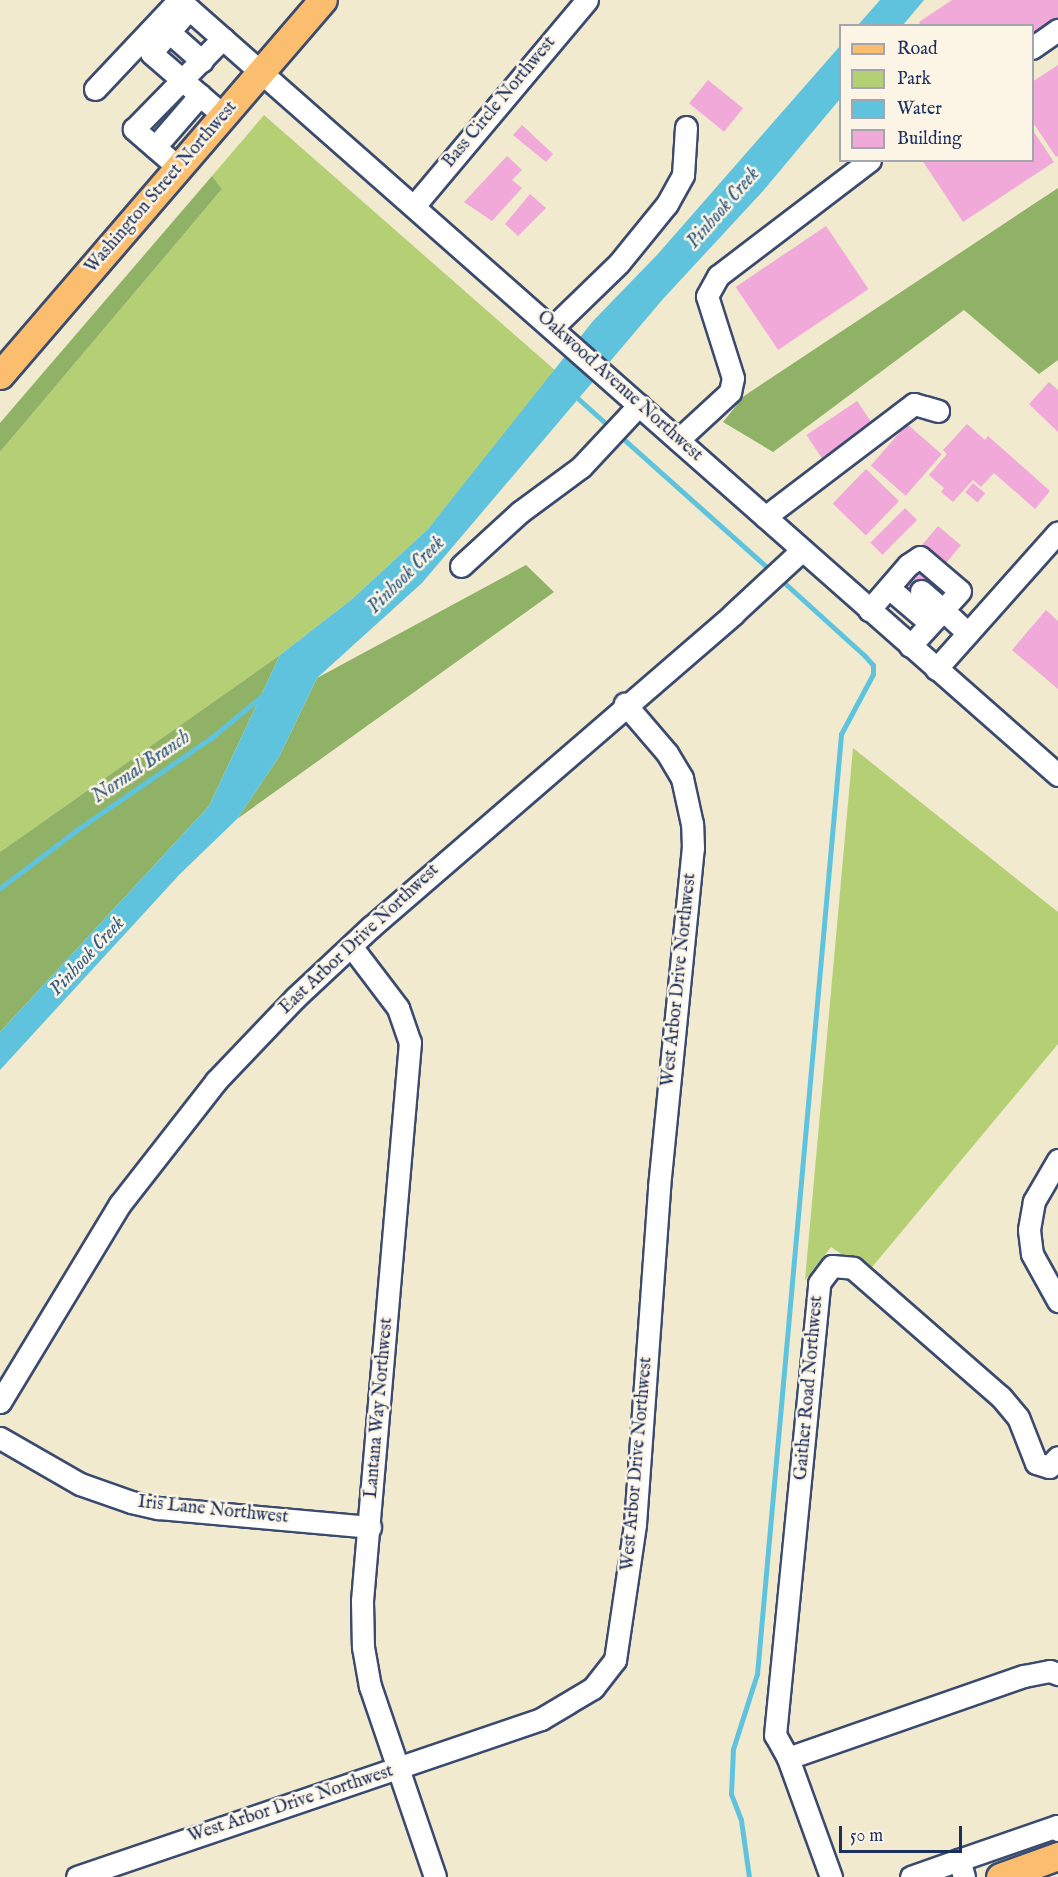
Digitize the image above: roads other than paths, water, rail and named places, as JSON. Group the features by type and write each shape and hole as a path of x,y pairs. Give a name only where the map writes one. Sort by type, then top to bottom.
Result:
{"main road":[{"name":"Washington Street Northwest","path":"0,375 323,0"},
{"path":"1000,1877 1058,1856"}],"street":[{"name":"Bass Circle Northwest","path":"414,206 587,0"},
{"name":"Oakwood Avenue Northwest","path":"182,3 1058,775"},
{"path":"182,3 169,32 151,53 224,116"},
{"path":"95,89 182,3"},
{"path":"1034,47 1058,30"},
{"path":"169,32 202,61"},
{"path":"179,168 134,129 223,38"},
{"path":"155,147 200,95"},
{"path":"552,328 619,263 667,204 683,175 686,127"},
{"path":"678,440 730,392 733,378 707,296 718,276 867,162"},
{"path":"765,518 914,404 938,411"},
{"path":"460,566 491,536 581,467 639,405"},
{"path":"936,669 1058,532"},
{"name":"East Arbor Drive Northwest","path":"0,1402 120,1204 216,1081 351,946 802,550"},
{"path":"869,610 904,583 920,557 960,591 910,646"},
{"path":"904,583 937,617 968,633"},
{"path":"904,583 937,617"},
{"name":"West Arbor Drive Northwest","path":"77,1877 398,1770 541,1719 579,1699 604,1676 615,1660 622,1629 635,1524 659,1187 693,848 692,824 682,778 667,753 625,704"},
{"path":"1018,740 1058,761"},
{"name":"Lantana Way Northwest","path":"351,946 398,1008 410,1042 362,1601 363,1647 370,1686 435,1877"},
{"path":"1058,1160 1034,1201 1029,1230 1032,1254 1058,1301"},
{"name":"Gaither Road Northwest","path":"831,1877 788,1758 775,1735 781,1651 789,1623 819,1283 832,1266 853,1268 1002,1397 1018,1417 1036,1463 1049,1467 1058,1457"},
{"name":"Iris Lane Northwest","path":"0,1438 80,1484 131,1502 158,1508 370,1527"},
{"path":"788,1758 1024,1676 1050,1671 1058,1674"},
{"path":"911,1877 962,1868 1057,1827 1058,1830"}],"water":[{"path":"880,0 924,0 904,24 859,24"},
{"name":"Pinhook Creek","path":"839,47 839,100 763,191 663,299 422,583 317,678 279,757 237,819 180,874 0,1070 0,1032 209,806 280,655 351,600 428,529 593,321 657,255"}],"waterway":[{"path":"574,395 612,429"},
{"path":"619,435 771,571"},
{"path":"749,1877 741,1820 731,1794 733,1749 757,1674 841,734 873,674 873,665 865,656 780,579"},
{"name":"Normal Branch","path":"0,888 78,829 211,738 262,696"}]}
